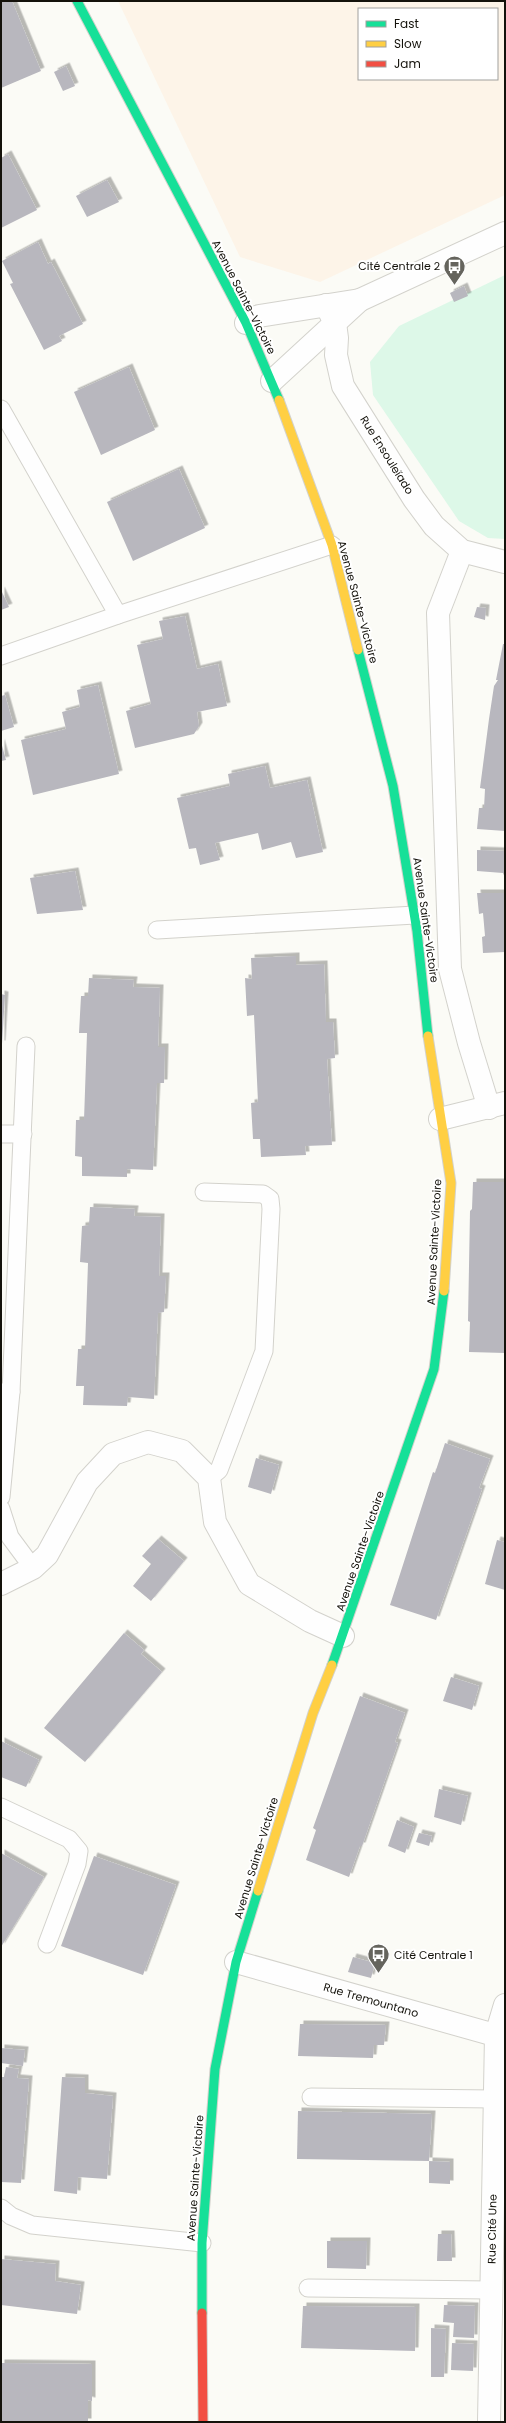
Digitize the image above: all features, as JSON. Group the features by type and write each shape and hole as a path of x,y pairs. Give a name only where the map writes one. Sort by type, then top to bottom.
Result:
{"street":[{"name":"Avenue Sainte-Victoire","path":"77,1 246,323 272,381 332,545 393,786 415,915 430,1057 451,1183 443,1307 434,1369 344,1636 313,1713 236,1962 215,2069 202,2243 203,2422"},
{"path":"246,323 259,316 330,314 505,233"},
{"path":"272,381 330,314"},
{"name":"Rue Ensouleïado","path":"330,314 337,338 336,355 343,386 414,499 434,526 462,551 505,562"},
{"path":"440,1119 497,1105 469,1043 450,969 438,613 462,551"},
{"path":"1,1584 33,1568 47,1555 87,1482 113,1454 148,1442 182,1451 209,1478 215,1522 249,1584 310,1621 344,1636"},
{"name":"Rue Tremountano","path":"236,1962 500,2036"},
{"name":"Rue Cité Une","path":"489,2422 495,2100 500,2036 505,2005"}],"lane":[{"path":"1,409 118,615"},
{"path":"1,656 118,615 332,545"},
{"path":"157,930 415,915"},
{"path":"1,1497 6,1392 23,1134 26,1046"},
{"path":"1,1134 23,1134"},
{"path":"204,1192 263,1194 270,1199 271,1209 264,1351 219,1470 209,1478"},
{"path":"1,1509 10,1537 33,1568"},
{"path":"1,1807 69,1838 79,1851 77,1864 47,1944"},
{"path":"311,2097 495,2100"},
{"path":"1,2208 11,2216 32,2225 202,2243"},
{"path":"308,2288 491,2290"}],"shaded area":[{"path":"118,1 505,1 505,195 320,282 240,257"}],"green space":[{"path":"505,275 505,539 488,538 459,521 373,395 370,362 399,326"}],"building":[{"path":"1,1 12,1 41,71 1,88"},
{"path":"66,66 75,86 63,91 54,72"},
{"path":"8,154 37,210 1,228 1,158"},
{"path":"107,180 119,202 87,217 76,196"},
{"path":"38,242 48,264 51,262 83,324 59,336 62,341 44,350 10,284 13,283 2,261"},
{"path":"464,286 468,296 454,302 450,293"},
{"path":"129,367 155,430 101,455 74,392"},
{"path":"179,469 205,528 133,561 107,502"},
{"path":"1,590 9,607 1,610"},
{"path":"477,607 486,608 485,620 474,617"},
{"path":"185,616 197,669 218,664 227,706 197,712 199,726 194,734 135,748 126,711 151,704 137,645 163,639 159,621"},
{"path":"503,644 505,644 505,831 477,829 479,808 484,808 485,789 480,788 494,686 498,680 496,680"},
{"path":"98,685 119,774 33,795 21,740 66,729 62,712 80,707 77,690"},
{"path":"5,695 14,727 1,731 1,696"},
{"path":"1,742 6,760 1,761"},
{"path":"265,766 270,788 307,780 323,852 296,858 291,842 262,850 258,833 215,843 220,860 200,865 196,848 189,849 177,798 230,786 228,774"},
{"path":"504,846 505,878 503,873 477,871 477,850 504,851"},
{"path":"75,871 83,910 37,914 30,878"},
{"path":"477,893 505,893 505,952 483,953 482,937 485,936 483,913 479,914"},
{"path":"296,956 296,965 324,964 326,1022 333,1022 335,1058 327,1059 332,1145 305,1146 306,1155 261,1157 260,1139 253,1139 251,1103 258,1102 254,1015 247,1016 245,978 252,979 251,958"},
{"path":"89,978 134,980 133,987 160,988 158,1047 165,1047 164,1083 157,1083 153,1170 127,1169 127,1177 82,1176 82,1157 75,1156 76,1120 84,1120 87,1033 79,1033 81,996 88,996"},
{"path":"1,994 5,995 2,1044 1,1044"},
{"path":"473,1182 505,1182 505,1353 469,1352 470,1322 468,1321 470,1211 472,1209"},
{"path":"90,1207 135,1209 134,1216 161,1217 159,1276 166,1276 164,1312 158,1313 154,1399 128,1397 127,1406 83,1405 84,1386 76,1386 78,1349 85,1349 88,1263 80,1262 82,1226 89,1225"},
{"path":"445,1443 490,1459 479,1488 482,1489 436,1620 390,1605 433,1472 435,1473"},
{"path":"256,1458 279,1465 271,1494 248,1487"},
{"path":"158,1539 184,1561 151,1601 133,1586 151,1564 142,1556"},
{"path":"497,1540 505,1542 505,1590 485,1584"},
{"path":"124,1633 144,1650 141,1654 162,1672 85,1762 44,1728"},
{"path":"451,1677 479,1686 472,1710 443,1701"},
{"path":"360,1696 405,1713 395,1742 398,1743 362,1846 360,1846 349,1877 306,1860 316,1830 313,1828"},
{"path":"1,1741 39,1760 26,1787 1,1777"},
{"path":"439,1789 468,1796 461,1825 434,1817"},
{"path":"397,1820 414,1827 405,1853 388,1846"},
{"path":"419,1833 432,1836 429,1846 416,1842"},
{"path":"1,1853 44,1877 1,1947"},
{"path":"94,1856 176,1885 143,1975 61,1946"},
{"path":"353,1957 375,1963 371,1978 348,1972"},
{"path":"300,2024 386,2025 384,2045 374,2045 373,2058 298,2056"},
{"path":"1,2048 25,2050 23,2066 1,2063"},
{"path":"6,2067 19,2069 17,2078 29,2079 21,2183 1,2182 1,2077 4,2077"},
{"path":"62,2077 85,2078 85,2093 113,2096 107,2179 78,2177 77,2194 54,2191"},
{"path":"298,2111 432,2114 429,2161 297,2159"},
{"path":"429,2161 450,2162 450,2184 429,2183"},
{"path":"438,2234 451,2234 452,2261 437,2261"},
{"path":"327,2241 367,2241 366,2269 327,2268"},
{"path":"1,2259 56,2264 55,2281 81,2285 77,2314 1,2305"},
{"path":"444,2305 475,2306 474,2338 453,2337 454,2323 443,2322"},
{"path":"303,2306 416,2307 415,2351 301,2348"},
{"path":"431,2328 446,2329 444,2377 431,2377"},
{"path":"452,2343 474,2344 473,2371 451,2370"},
{"path":"1,2363 92,2364 92,2401 88,2400 88,2422 1,2422"}],"traffic: fast":[{"path":"77,1 246,323 279,400"},
{"path":"358,650 393,786 417,931 428,1036"},
{"path":"332,1665 434,1369 444,1291"},
{"path":"202,2313 202,2243 215,2069 236,1962 258,1891"}],"traffic: slow":[{"path":"279,400 332,545 358,650"},
{"path":"428,1036 451,1183 444,1291"},
{"path":"258,1891 313,1713 332,1665"}],"traffic: jam":[{"path":"202,2313 203,2422"}],"place":[{"name":"Cité Centrale 2","path":"455,286"},
{"name":"Cité Centrale 1","path":"378,1974"}]}
